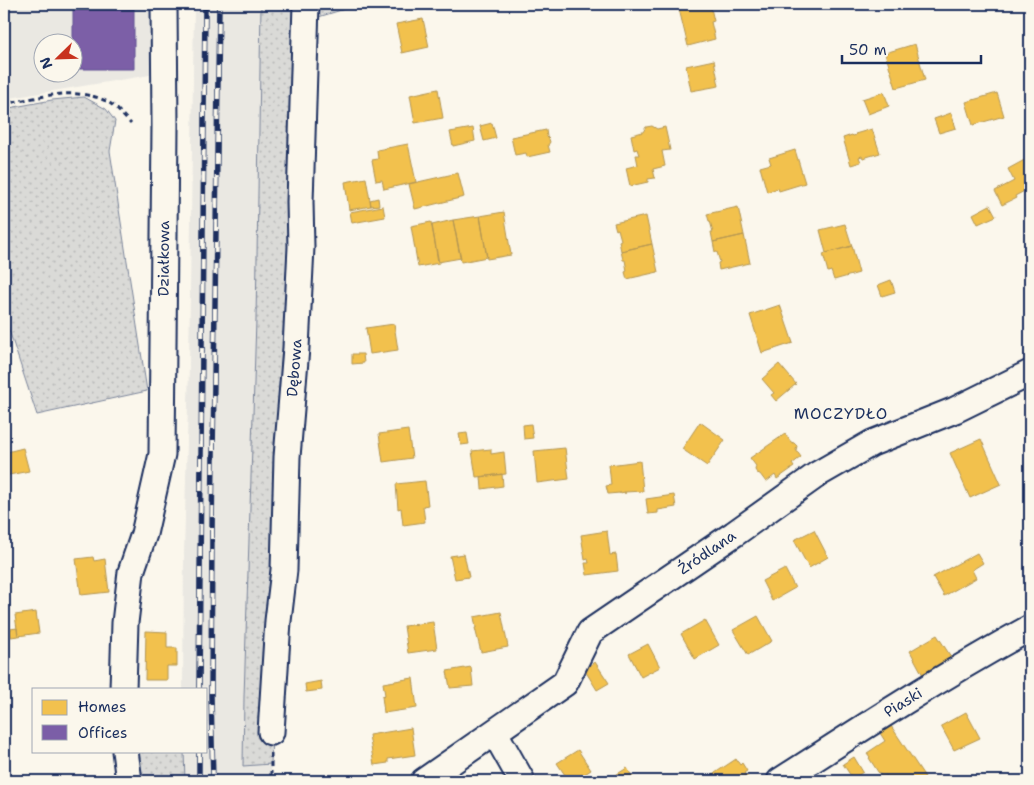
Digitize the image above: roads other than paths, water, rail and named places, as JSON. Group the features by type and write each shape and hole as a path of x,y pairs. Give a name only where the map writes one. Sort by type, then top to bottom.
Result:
{"street":[{"name":"Działkowa","path":"123,688 125,623 131,572 144,534 162,454 165,126 164,4"},
{"name":"Dębowa","path":"271,732 278,622 284,570 287,457 296,348 301,247 300,202 306,4"},
{"name":"Źródlana","path":"424,781 565,684 590,632 818,474 872,443 955,410 1030,373"},
{"name":"Piaski","path":"780,781 967,664 1030,628"},
{"path":"495,733 522,781"},
{"path":"125,752 129,781"}],"railway":[{"path":"199,688 205,4"},
{"path":"213,781 211,696 212,531 219,4"},
{"path":"199,752 199,781"}],"district":[{"name":"MOCZYDŁO","path":"841,413"}]}
